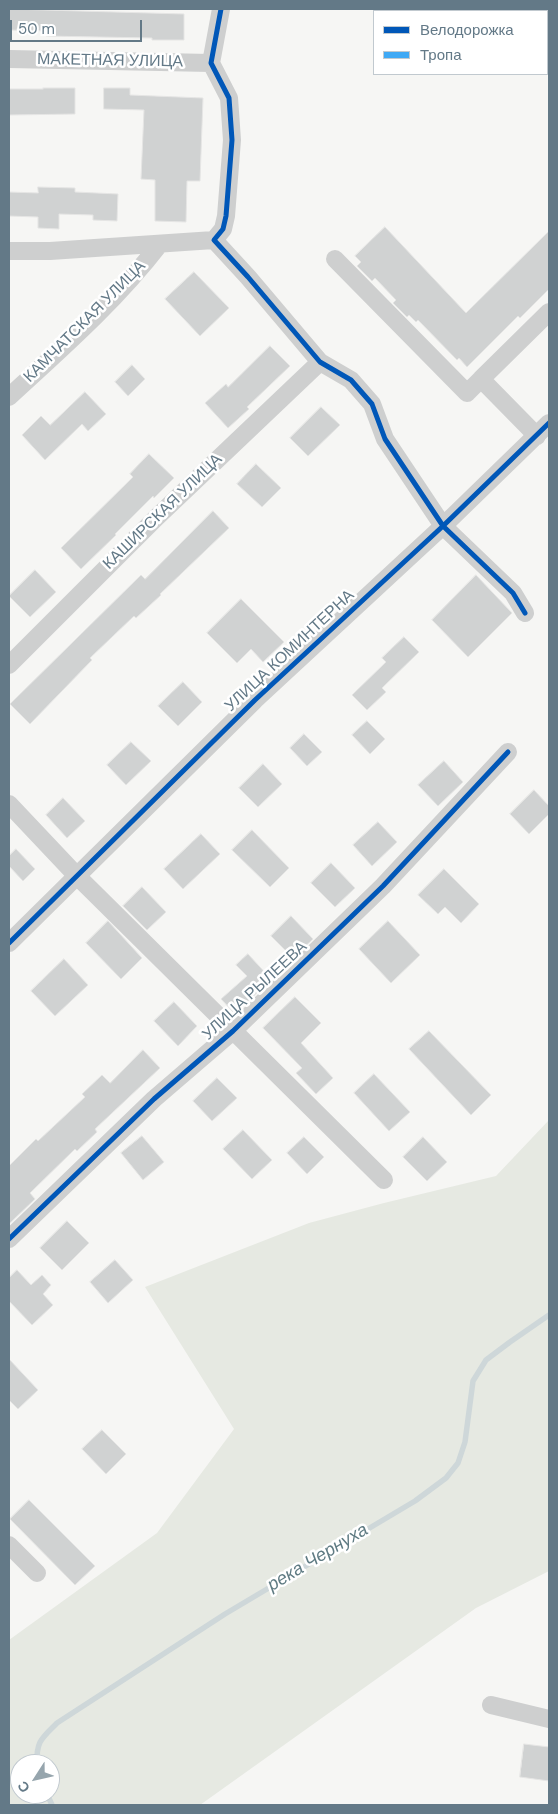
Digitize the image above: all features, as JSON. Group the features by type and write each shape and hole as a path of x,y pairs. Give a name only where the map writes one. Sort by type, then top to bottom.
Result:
{"street":[{"path":"9,250 159,245 214,240 223,230 226,216 232,140 229,98 212,62 221,9"},
{"name":"МАКЕТНАЯ УЛИЦА","path":"9,59 212,62"},
{"path":"214,240 320,362 351,380 372,404 385,439 443,526 513,593 525,613"},
{"name":"КАМЧАТСКАЯ УЛИЦА","path":"9,398 122,289 159,245"},
{"path":"335,259 467,394 549,312"},
{"name":"КАШИРСКАЯ УЛИЦА","path":"9,665 157,517 320,362"},
{"path":"481,379 536,436"},
{"name":"УЛИЦА КОМИНТЕРНА","path":"9,943 255,700 443,526 549,423"},
{"name":"УЛИЦА РЫЛЕЕВА","path":"9,1239 154,1099 233,1031 384,886 508,752"},
{"path":"9,804 77,876 384,1180"},
{"path":"9,1545 37,1573"},
{"path":"491,1705 549,1719"}],"shaded area":[{"path":"549,1120 549,1571 476,1608 200,1805 9,1805 9,1640 157,1533 234,1429 145,1287 309,1223 496,1176"}],"building":[{"path":"9,9 184,14 184,40 46,36 46,31 9,30"},
{"path":"75,88 75,114 9,115 9,89"},
{"path":"104,88 130,88 130,95 203,98 200,181 187,181 186,222 155,221 155,180 141,179 144,110 104,109"},
{"path":"38,187 75,188 75,192 118,194 117,221 93,220 93,215 59,214 59,229 38,228 38,217 9,216 9,192 38,193"},
{"path":"385,227 466,313 549,231 549,289 520,318 518,316 467,367 459,358 457,360 418,320 416,322 409,315 407,317 393,303 396,300 375,278 372,281 357,266 361,262 355,256"},
{"path":"194,272 229,308 200,336 165,299"},
{"path":"270,346 290,366 228,428 205,403 226,384 228,387"},
{"path":"132,365 145,379 128,396 115,382"},
{"path":"85,392 106,414 88,431 82,424 45,460 22,435 41,416 50,425"},
{"path":"321,407 340,425 308,456 290,438"},
{"path":"149,454 174,478 154,498 153,496 81,569 61,548 133,477 130,474"},
{"path":"256,464 281,488 262,507 237,484"},
{"path":"213,511 229,528 161,595 136,618 134,616 90,658 92,660 30,724 10,704 141,575 145,579"},
{"path":"35,570 56,592 30,617 9,596"},
{"path":"476,575 512,613 468,657 432,620"},
{"path":"241,599 284,642 263,662 251,649 237,663 207,633"},
{"path":"404,637 419,652 382,688 386,692 367,710 352,695 386,662 382,658"},
{"path":"183,682 202,702 178,726 158,706"},
{"path":"367,721 385,739 370,754 352,735"},
{"path":"304,734 322,752 307,766 290,748"},
{"path":"131,742 151,761 126,785 107,765"},
{"path":"444,761 463,782 438,806 418,785"},
{"path":"263,764 282,784 258,807 239,788"},
{"path":"534,790 549,806 549,814 529,834 510,814"},
{"path":"63,798 85,821 67,838 46,815"},
{"path":"378,822 397,842 372,866 353,845"},
{"path":"252,830 289,868 270,887 232,850"},
{"path":"201,834 220,854 183,889 164,869"},
{"path":"16,849 35,869 23,881 9,866 9,856"},
{"path":"331,863 355,888 335,907 311,883"},
{"path":"444,869 479,904 461,923 445,907 438,914 418,895"},
{"path":"142,887 166,912 147,930 123,906"},
{"path":"291,916 313,939 293,958 271,936"},
{"path":"108,921 142,958 121,979 86,943"},
{"path":"388,921 420,955 391,983 359,949"},
{"path":"248,954 271,979 235,1014 221,999 247,976 236,965"},
{"path":"64,959 88,985 55,1016 31,991"},
{"path":"295,997 321,1023 301,1043 333,1078 316,1094 296,1073 302,1068 263,1028"},
{"path":"174,1002 197,1026 178,1046 154,1021"},
{"path":"429,1031 491,1095 471,1115 409,1049"},
{"path":"143,1050 160,1068 95,1129 97,1132 77,1151 75,1149 30,1193 35,1199 9,1224 9,1166 36,1139 38,1141 85,1097 82,1094 102,1075 110,1083"},
{"path":"374,1074 410,1112 389,1131 354,1093"},
{"path":"217,1078 237,1098 212,1121 193,1101"},
{"path":"243,1130 272,1160 252,1179 223,1149"},
{"path":"142,1136 164,1162 143,1180 121,1153"},
{"path":"304,1137 324,1157 307,1174 287,1153"},
{"path":"423,1137 447,1162 427,1181 403,1157"},
{"path":"67,1221 89,1243 62,1270 40,1248"},
{"path":"115,1260 133,1280 108,1303 90,1282"},
{"path":"17,1270 31,1285 42,1275 51,1285 43,1294 53,1305 32,1325 9,1301 9,1278"},
{"path":"9,1359 38,1390 18,1409 9,1400"},
{"path":"102,1430 126,1454 106,1474 82,1449"},
{"path":"29,1500 95,1566 75,1585 10,1519"},
{"path":"524,1744 549,1747 549,1781 520,1777"}],"waterway":[{"name":"река Чернуха","path":"38,1754 41,1740 57,1723 225,1614 415,1501 446,1478 458,1463 465,1442 473,1381 486,1360 549,1315"}],"cycle path":[{"path":"221,9 211,63 229,98 232,140 226,216 223,229 214,240 320,362 351,380 372,404 385,439 443,526 513,593 525,613"},
{"path":"9,943 255,700 443,526 549,423"},
{"path":"9,1239 154,1099 233,1031 383,886 508,752"}]}
